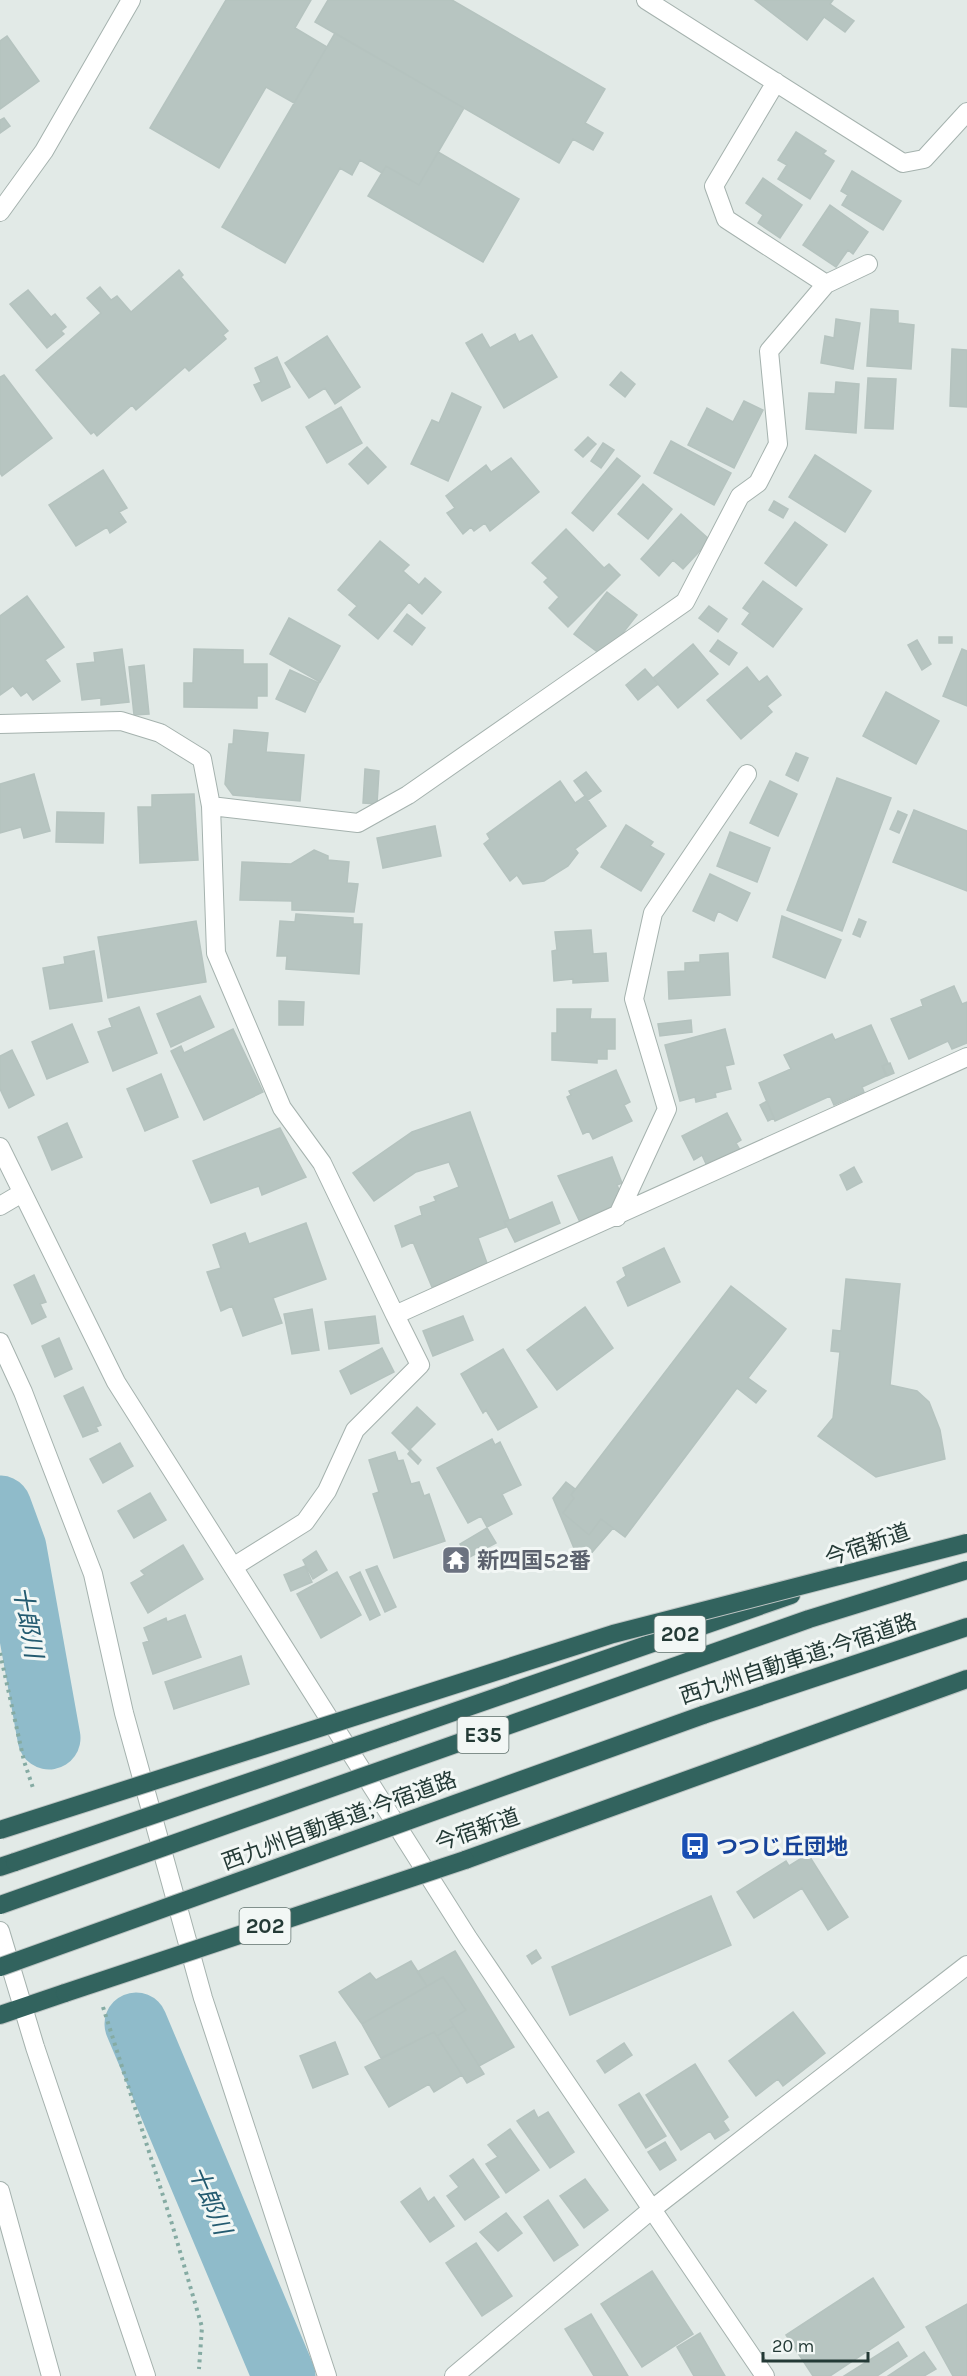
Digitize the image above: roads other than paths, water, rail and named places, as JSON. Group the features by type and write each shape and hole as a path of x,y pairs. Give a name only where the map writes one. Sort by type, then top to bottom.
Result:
{"highway":[{"name":"今宿新道","path":"8,1865 967,1536"},
{"path":"0,1830 613,1634 967,1543"},
{"name":"西九州自動車道;今宿道路","path":"0,1905 809,1618 967,1570"},
{"name":"西九州自動車道;今宿道路","path":"0,1967 703,1714 967,1628"},
{"name":"今宿新道","path":"0,2015 465,1860 967,1679"}],"street":[{"path":"0,212 44,152 131,0"},
{"path":"646,0 903,163 924,159 967,112"},
{"path":"776,82 714,186 726,219 826,284"},
{"path":"211,806 358,823 408,795 685,602 740,496 758,483 778,444 769,351 826,284 868,264"},
{"path":"0,724 121,722 160,733 202,759 211,806 216,953 282,1108 322,1163 420,1365 355,1430 327,1491 304,1522 232,1567"},
{"path":"617,1217 667,1109 634,999 653,913 747,774"},
{"path":"395,1315 617,1217 967,1057"},
{"path":"0,1147 116,1382 468,1938 765,2376"},
{"path":"0,1206 22,1193"},
{"path":"0,1342 23,1392 93,1574 124,1713 203,1998 327,2376"},
{"path":"0,1931 25,2007 35,2047 146,2376"},
{"path":"454,2376 651,2210 967,1965"},
{"path":"0,2191 51,2376"}],"waterway":[{"name":"十郎川","path":"0,1507 15,1548 49,1738"},
{"name":"十郎川","path":"136,2024 284,2376"}],"place":[{"name":"新四国52番","path":"456,1560"},
{"name":"つつじ丘団地","path":"695,1846"}]}
